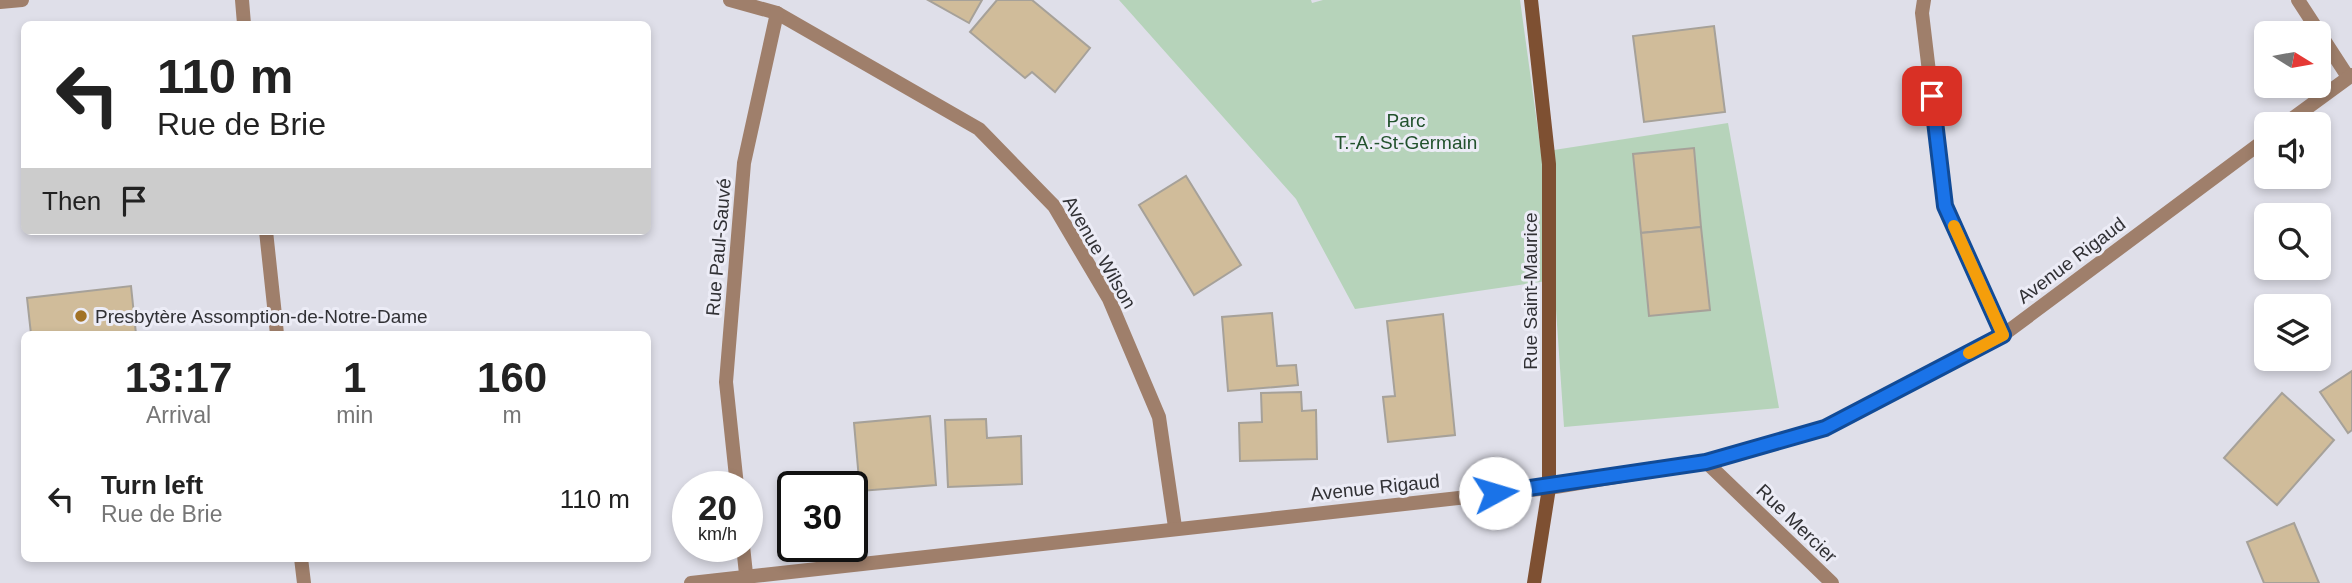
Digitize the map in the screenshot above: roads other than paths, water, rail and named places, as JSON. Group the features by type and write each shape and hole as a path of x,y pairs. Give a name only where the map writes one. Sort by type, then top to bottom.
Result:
{"street":[{"path":"0,2 22,0"},
{"path":"242,0 244,21"},
{"name":"Avenue Wilson","path":"730,0 777,13 979,129 1054,206 1109,299 1159,417 1175,527"},
{"name":"Rue Saint-Maurice","path":"1531,0 1549,164 1549,488 1534,583"},
{"path":"1924,0 1922,13 1945,206 2003,335"},
{"path":"2298,0 2350,76 2301,112"},
{"name":"Rue Paul-Sauvé","path":"735,471 726,382 743,177 777,13"},
{"name":"Avenue Rigaud","path":"691,583 747,580 1175,527 1549,488 1706,462 1825,428 2003,335 2254,148"},
{"path":"266,235 277,331"},
{"name":"Rue Mercier","path":"1706,462 1832,583"},
{"path":"301,562 304,583"},
{"path":"745,562 747,580"}],"place":[{"name":"Presbytère Assomption-de-Notre-Dame","path":"81,316"}],"park label":[{"name":"Parc T.-A.-St-Germain","path":"1406,131"}]}
